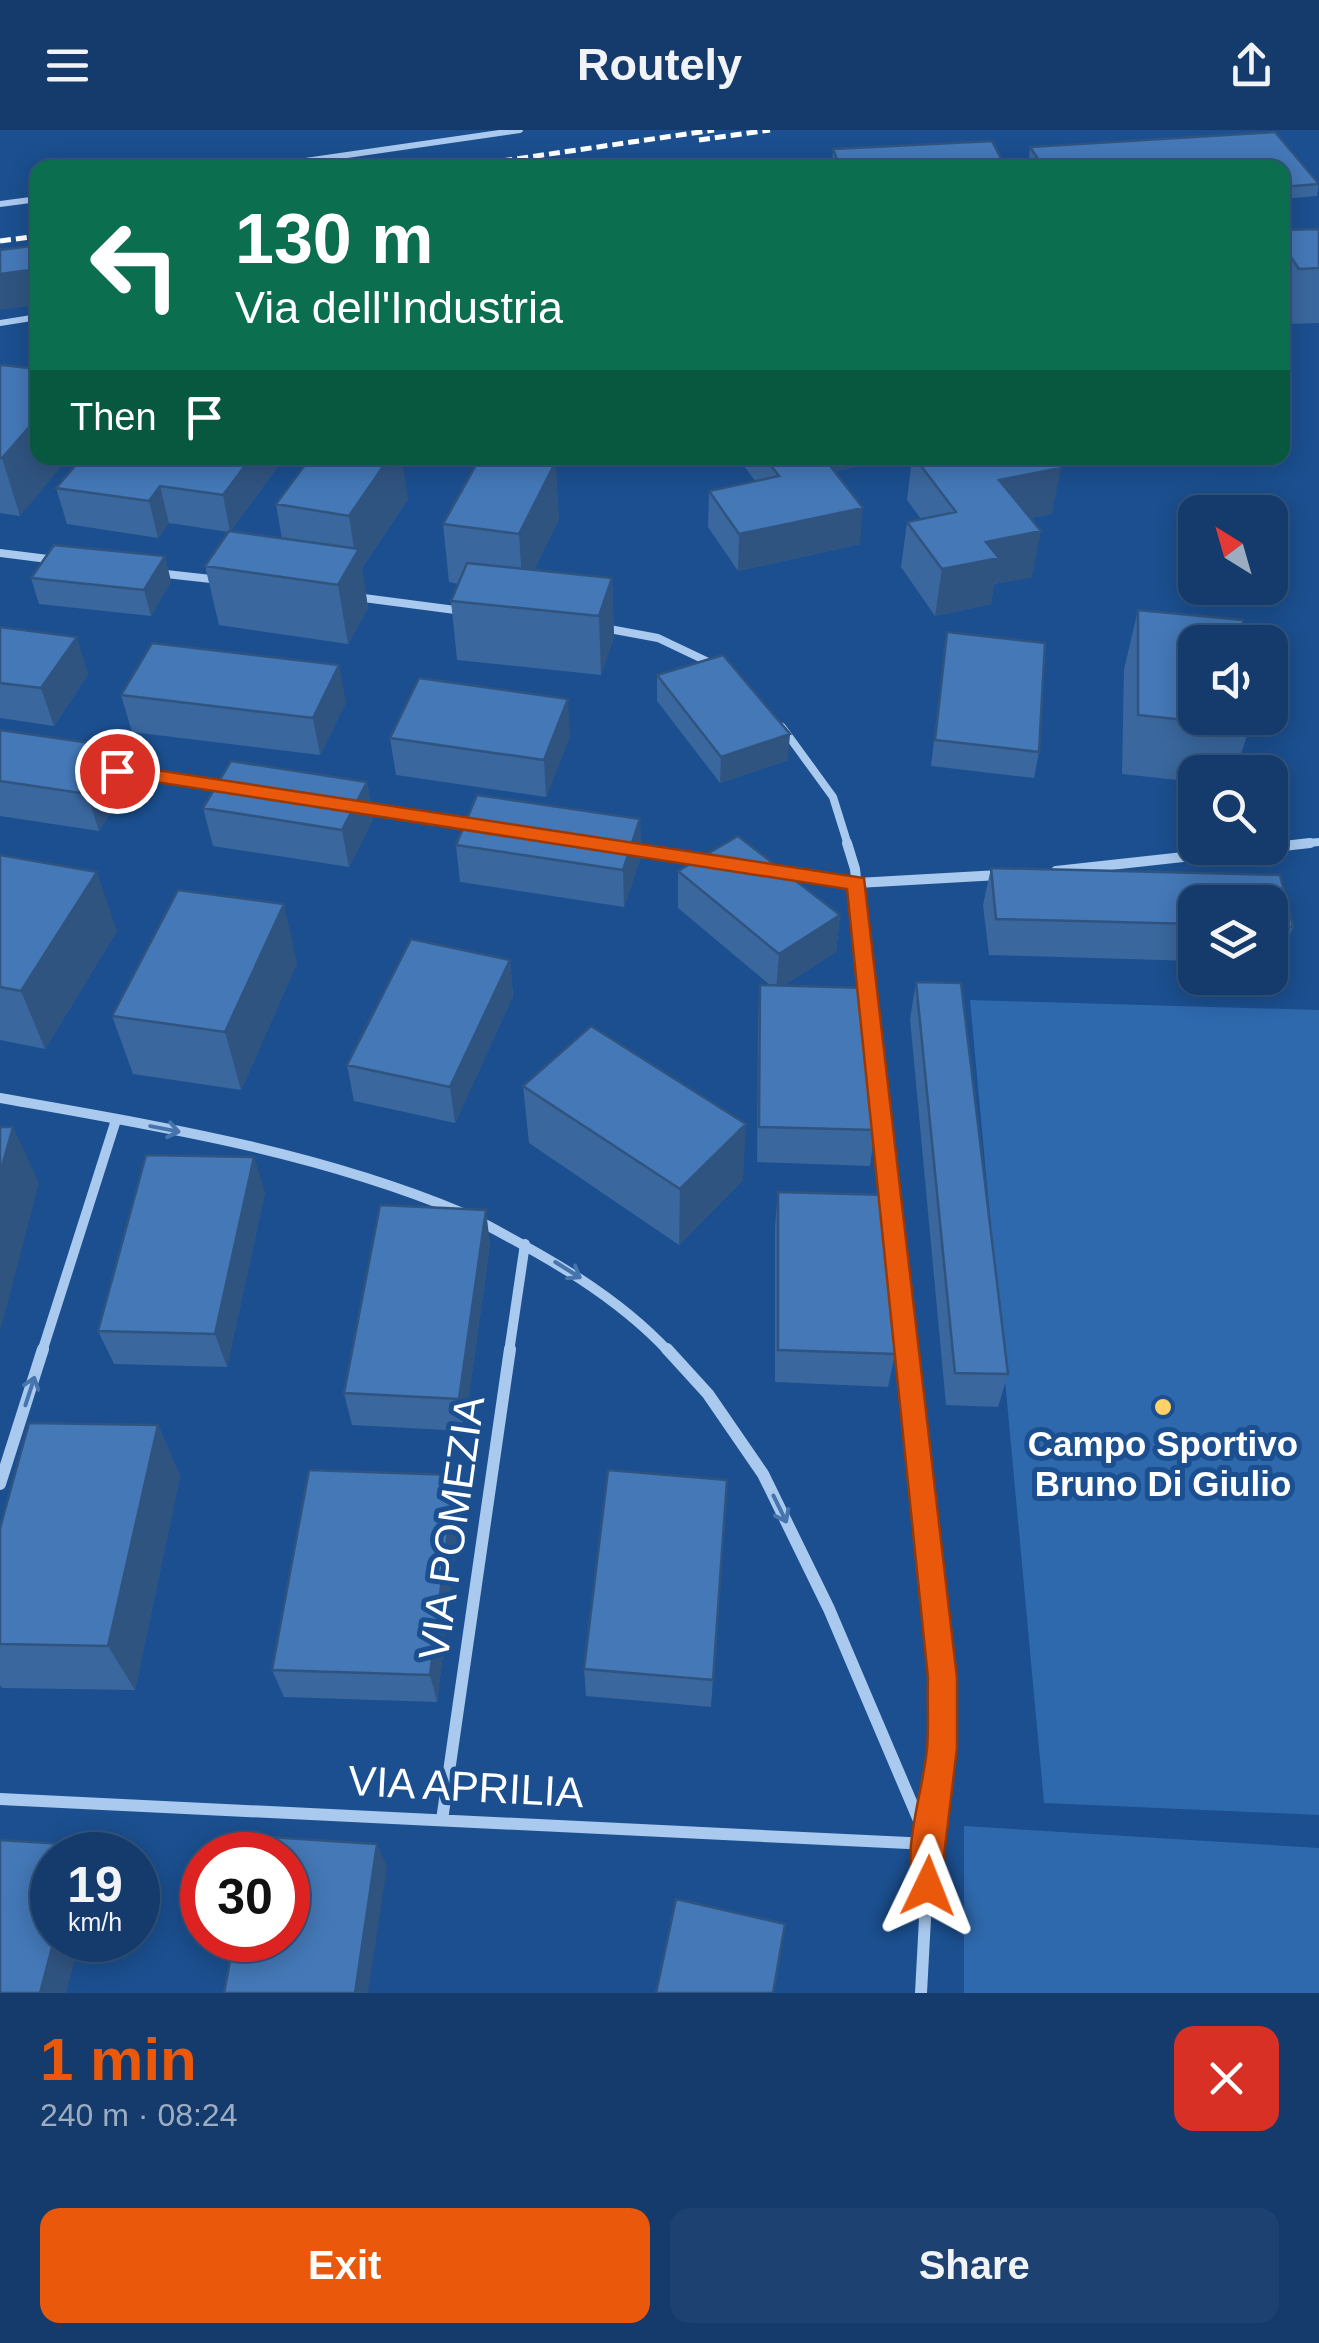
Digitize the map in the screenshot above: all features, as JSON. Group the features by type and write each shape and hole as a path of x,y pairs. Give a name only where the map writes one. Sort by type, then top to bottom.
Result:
{"street":[{"path":"313,160 520,130"},
{"path":"0,204 30,200"},
{"path":"0,323 30,319"},
{"path":"0,553 60,560"},
{"path":"139,570 238,583"},
{"path":"337,595 476,612"},
{"path":"594,627 672,643 731,675"},
{"path":"776,720 833,796 846,830 857,883 942,1678 942,1748 929,1844 920,1993"},
{"path":"97,768 234,788"},
{"path":"350,806 487,827"},
{"path":"1048,871 1319,842"},
{"path":"623,848 720,862"},
{"path":"760,868 857,883 1018,874"},
{"path":"0,1098 324,1162 431,1199 525,1244 585,1281 646,1326 673,1352 736,1430 829,1608 929,1844"},
{"path":"0,1484 116,1120"},
{"name":"VIA POMEZIA","path":"442,1820 525,1244"},
{"name":"VIA APRILIA","path":"0,1799 929,1844"}],"shaded area":[{"name":"Campo Sportivo Bruno Di Giulio","path":"970,1000 1319,1010 1319,1815 1044,1803"},
{"path":"964,1826 1319,1848 1319,1993 964,1993"}],"building":[{"path":"1275,132 1319,184 1290,186 1290,160 1039,160 1030,147"},
{"path":"992,141 1002,160 837,160 833,149"},
{"path":"1319,229 1319,268 1299,269 1290,256 1290,230"},
{"path":"30,246 30,270 0,274 0,250"},
{"path":"0,366 30,368 30,426 2,458 0,458"},
{"path":"76,465 246,465 223,495 160,486 149,501 56,488"},
{"path":"305,465 384,465 349,516 276,504"},
{"path":"476,465 554,465 519,534 443,524"},
{"path":"770,465 829,465 863,508 739,534 709,491 779,476"},
{"path":"920,465 1061,468 999,480 1041,531 986,542 999,558 942,569 907,522 956,512"},
{"path":"229,531 359,549 338,585 205,566"},
{"path":"54,545 165,556 144,590 31,578"},
{"path":"467,563 612,578 599,616 451,601"},
{"path":"1138,610 1243,620 1243,625 1178,625 1178,719 1138,715"},
{"path":"0,627 77,637 41,688 0,683"},
{"path":"947,632 1045,643 1039,752 935,740"},
{"path":"152,643 339,665 313,718 121,695"},
{"path":"723,655 790,734 721,757 657,675"},
{"path":"419,678 568,699 544,760 390,738"},
{"path":"0,730 118,747 87,794 0,781"},
{"path":"231,761 367,782 342,830 203,808"},
{"path":"477,795 640,819 623,870 456,845"},
{"path":"738,836 840,915 779,954 678,871"},
{"path":"0,855 97,872 21,991 0,987"},
{"path":"991,868 1280,875 1282,885 1178,885 1178,924 996,919"},
{"path":"178,890 284,904 225,1032 112,1016"},
{"path":"411,939 510,960 450,1087 347,1065"},
{"path":"916,982 961,983 1008,1374 955,1373"},
{"path":"760,985 868,988 875,1130 759,1127"},
{"path":"591,1026 746,1124 680,1189 523,1086"},
{"path":"0,1127 13,1127 0,1173"},
{"path":"146,1155 254,1157 215,1334 98,1331"},
{"path":"778,1192 887,1195 895,1354 778,1350"},
{"path":"380,1205 486,1210 459,1399 344,1393"},
{"path":"29,1423 158,1425 108,1646 0,1644 0,1528"},
{"path":"309,1470 455,1475 430,1675 272,1670"},
{"path":"608,1470 727,1480 713,1680 584,1669"},
{"path":"0,1840 30,1842 30,1962 48,1962 40,1993 0,1993"},
{"path":"310,1840 377,1844 355,1993 224,1993 230,1962 310,1962"},
{"path":"676,1899 785,1924 773,1993 656,1993"}],"railway":[{"path":"509,160 714,130"},
{"path":"699,140 770,130"},
{"path":"0,241 30,237"}],"place":[{"name":"Campo Sportivo Bruno Di Giulio","path":"1163,1407"}],"route":[{"path":"117,771 857,883 940,1648 942,1748 929,1844 928,1886"}]}
